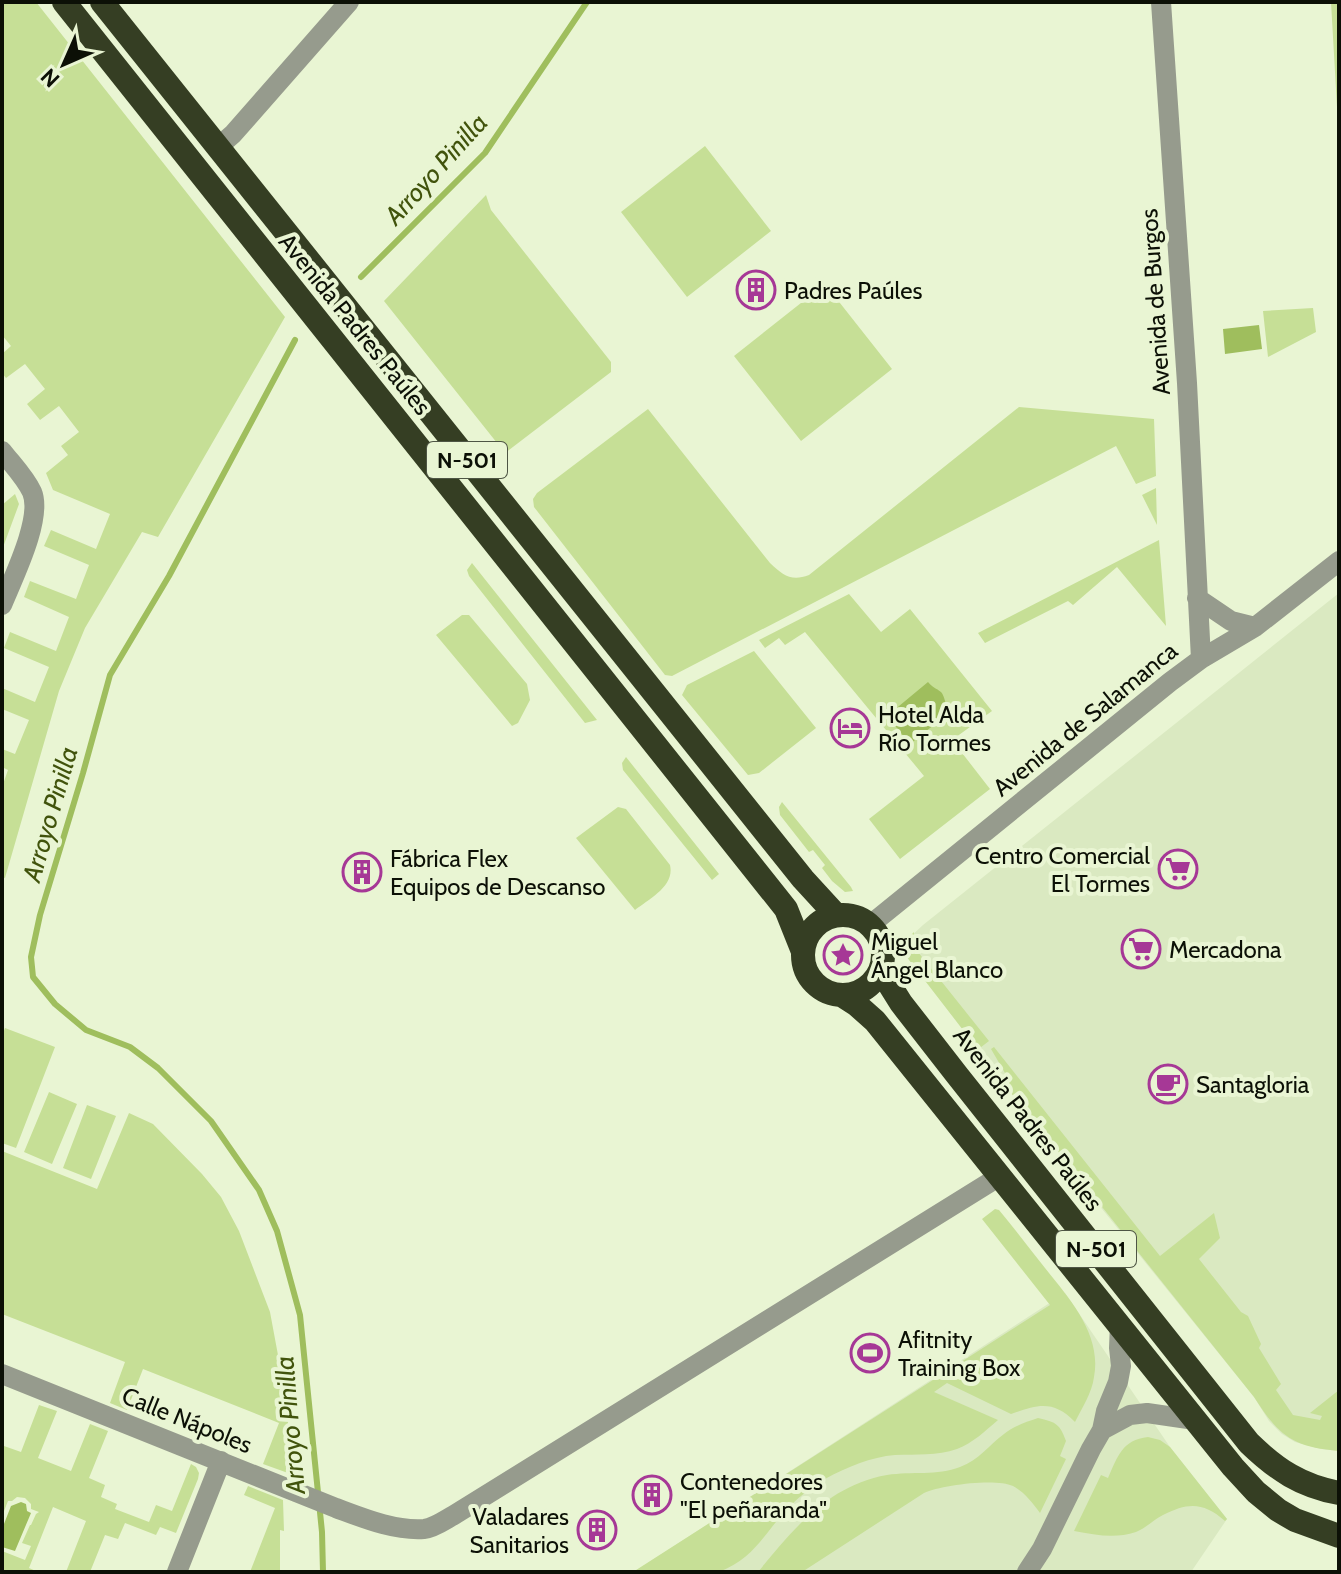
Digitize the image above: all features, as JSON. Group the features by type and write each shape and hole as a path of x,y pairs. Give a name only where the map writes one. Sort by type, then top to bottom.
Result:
{"highway":[{"name":"Avenida Padres Paúles","path":"64,2 786,909 802,949"},
{"name":"Avenida Padres Paúles","path":"102,2 803,879 836,915"},
{"path":"802,949 808,933 820,921 836,915 854,916 870,925"},
{"name":"N-501","path":"870,925 880,938 883,954 881,971"},
{"name":"N-501","path":"802,949 802,962 814,984 824,992 843,996 875,1021 1256,1492 1295,1520 1339,1536"},
{"name":"Avenida Padres Paúles","path":"881,971 901,1003 957,1075 1249,1443 1295,1479 1320,1490 1339,1493"},
{"path":"843,996 859,993 872,984 881,971"}],"street":[{"path":"217,148 233,134 349,2"},
{"name":"Avenida de Burgos","path":"1161,2 1187,383 1201,659"},
{"path":"2,451 32,492 35,505 32,526 2,605"},
{"name":"Avenida de Salamanca","path":"870,925 1201,659 1255,627 1339,561"},
{"path":"1197,598 1231,621 1255,627"},
{"name":"Calle Nápoles","path":"2,1374 371,1521 427,1529 1000,1176"},
{"path":"1027,1572 1042,1549 1102,1430 1121,1366 1120,1324"},
{"path":"1102,1430 1130,1415 1147,1413 1195,1420"},
{"path":"177,1572 221,1461"}],"shaded area":[{"path":"2,2 36,2 285,317 158,537 142,532 85,628 59,691 5,878 2,877 2,787 8,770 2,767 2,749 15,754 29,720 2,709 2,688 35,702 49,667 4,648 10,632 56,651 69,617 24,597 30,581 76,599 89,565 44,546 51,530 96,549 110,514 53,490 46,473 68,455 61,446 79,432 59,406 40,420 27,404 45,389 25,364 6,378 2,373 2,354 11,346 2,335"},
{"path":"1331,2 1339,2 1339,142"},
{"path":"705,146 771,231 687,297 621,212"},
{"path":"486,195 491,210 611,362 611,372 505,453 384,301"},
{"path":"825,284 892,369 801,441 734,356"},
{"path":"1313,308 1316,332 1268,357 1263,311"},
{"path":"1259,325 1262,349 1225,354 1223,329"},
{"path":"1019,407 1154,419 1156,476 1136,484 1116,446 672,676 665,675 534,507 533,499 537,493 648,409 770,563 788,576 803,577"},
{"path":"1156,488 1157,525 1142,495"},
{"path":"15,494 19,504 2,550 2,505"},
{"path":"1159,540 1166,626 1117,567 1073,605 1068,601 985,643 978,633"},
{"path":"472,563 597,720 585,723 469,576 467,570"},
{"name":"Centro Comercial El Tormes","path":"1339,593 1339,1451 1295,1442 1269,1421 1254,1397 976,1051 904,950 908,939 923,925"},
{"path":"849,594 881,632 910,609 992,711 952,740 990,789 900,859 869,819 924,776 805,632 785,645 779,638 765,648 759,640"},
{"path":"462,615 469,615 527,684 530,700 518,723 512,726 436,635"},
{"path":"754,651 816,728 759,773 748,775 682,695 687,685"},
{"path":"928,682 942,694 950,712 910,744 887,716"},
{"path":"626,757 719,874 712,880 623,770 622,763"},
{"path":"782,802 853,891 845,892 832,881 822,868 825,865 813,850 809,852 780,815"},
{"path":"618,807 626,809 670,865 671,873 665,886 635,910 576,838"},
{"path":"914,932 914,947 989,1041 976,1051 906,956 906,943"},
{"path":"5,1028 55,1047 16,1148 2,1143 2,1036"},
{"path":"994,1047 1160,1256 1214,1213 1220,1238 1199,1259 1241,1312 1248,1316 1261,1344 1259,1348 1281,1384 1276,1390 1293,1415 1320,1420 1322,1416 1310,1413 1339,1390 1339,1451 1298,1442 1271,1421 999,1078 1005,1073 991,1049"},
{"path":"49,1092 77,1104 52,1164 24,1152"},
{"path":"87,1105 116,1116 91,1179 63,1168"},
{"path":"129,1113 153,1124 202,1174 221,1197 239,1231 270,1312 288,1409 288,1473 263,1464 279,1423 143,1369 127,1410 110,1403 125,1362 2,1314 2,1151 97,1189"},
{"path":"995,1209 999,1210 1064,1292 1089,1332 1095,1362 1094,1377 1075,1422 1060,1410 1045,1406 1011,1414 947,1383 934,1392 998,1420 974,1440 957,1449 877,1458 825,1479 791,1505 742,1559 719,1572 633,1572 1050,1305 982,1219"},
{"path":"1065,1293 1170,1447 1227,1519 1191,1572 634,1572"},
{"path":"39,1405 57,1411 38,1458 71,1471 90,1424 108,1431 89,1478 105,1485 101,1497 117,1504 115,1509 149,1522 156,1505 172,1511 191,1464 196,1467 198,1479 176,1533 160,1527 156,1535 125,1523 118,1539 105,1535 90,1572 66,1572 86,1521 53,1507 29,1568 38,1572 2,1572 2,1551 25,1560 31,1546 22,1543 39,1512 31,1509 25,1498 17,1497 8,1501 2,1516 4,1446 21,1452"},
{"path":"1038,1418 1056,1425 1066,1441 1060,1456 1066,1459 1040,1513 1013,1486 982,1483 943,1487 924,1493 802,1572 758,1572 799,1525 847,1488 887,1475 960,1467 1008,1431"},
{"path":"1148,1437 1170,1447 1227,1519 1225,1521 1203,1507 1188,1506 1128,1534 1105,1536 1074,1531 1101,1475 1108,1478 1127,1445"},
{"path":"248,1486 283,1500 280,1572 250,1572 275,1508 244,1495"},
{"path":"21,1502 31,1513 15,1551 2,1547 2,1529 11,1506"}],"waterway":[{"name":"Arroyo Pinilla","path":"361,277 485,153 587,2"},
{"name":"Arroyo Pinilla","path":"295,340 169,576 110,675 40,915 31,957 33,977 55,1004 86,1030 130,1047 158,1068 211,1121 259,1190 277,1231 300,1315 322,1532 323,1572"}],"place":[{"name":"Padres Paúles","path":"756,290"},
{"name":"Hotel Alda Río Tormes","path":"850,728"},
{"name":"Centro Comercial El Tormes","path":"1178,869"},
{"name":"Fábrica Flex Equipos de Descanso","path":"362,872"},
{"name":"Mercadona","path":"1141,949"},
{"name":"Miguel Ángel Blanco","path":"843,955"},
{"name":"Santagloria","path":"1168,1084"},
{"name":"Afitnity Training Box","path":"870,1353"},
{"name":"Contenedores \"El peñaranda\"","path":"652,1495"},
{"name":"Valadares Sanitarios","path":"597,1530"}]}
